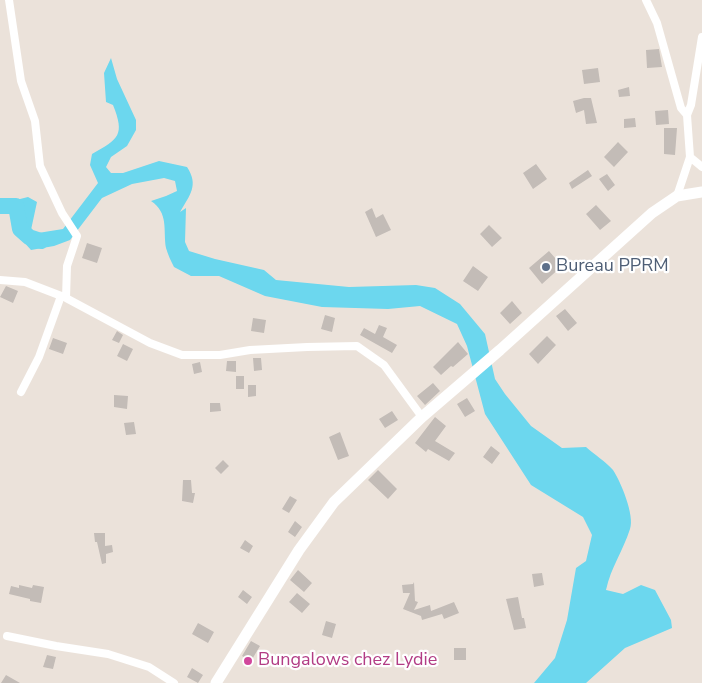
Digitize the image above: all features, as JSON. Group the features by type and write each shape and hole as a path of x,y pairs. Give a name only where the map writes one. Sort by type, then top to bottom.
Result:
{"main road":[{"path":"216,683 299,550 334,502 422,417 463,383 652,213 677,196 702,192"}],"street":[{"path":"9,0 21,81 35,121 40,166 62,213 77,236 67,266 63,297 39,357 21,392"},
{"path":"646,0 658,23 681,108 687,115"},
{"path":"677,196 690,157 687,115 691,105 702,37"},
{"path":"690,157 702,167"},
{"path":"0,280 25,282 63,297 150,343 182,355 220,355 250,350 357,346 384,365 422,417"},
{"path":"7,636 108,654 149,667 174,683"}],"water":[{"path":"111,58 117,79 136,120 136,130 127,146 111,157 106,167 111,173 123,173 159,161 187,167 191,173 193,185 190,195 180,212 186,208 185,242 189,251 264,270 276,280 349,287 416,285 435,288 460,304 485,334 495,379 531,426 562,448 586,447 613,470 626,499 631,523 606,590 623,594 641,585 655,590 671,620 672,628 625,648 586,683 534,683 555,658 567,620 576,568 586,561 592,535 583,517 531,485 485,414 467,346 457,324 420,306 388,309 322,307 265,296 219,276 191,276 174,267 166,248 163,216 157,206 151,201 177,191 175,181 164,178 132,184 102,198 70,240 54,246 31,250 22,240 22,218 13,212 6,213 12,201 28,197 37,202 31,230 38,233 63,229 98,183 90,165 92,154 114,140 119,130 119,123 113,105 106,102 104,73"}],"building":[{"path":"659,49 662,67 647,68 646,50"},
{"path":"598,68 600,82 584,84 582,70"},
{"path":"629,87 630,96 619,97 618,90"},
{"path":"591,98 597,123 586,124 584,110 576,113 573,101"},
{"path":"668,110 669,124 656,125 655,111"},
{"path":"635,118 636,127 624,128 624,119"},
{"path":"664,128 677,128 675,155 664,154"},
{"path":"618,142 628,152 614,167 604,157"},
{"path":"536,164 547,179 533,189 523,173"},
{"path":"588,170 592,176 572,189 569,183"},
{"path":"607,174 615,185 608,191 599,179"},
{"path":"596,205 611,221 600,230 586,214"},
{"path":"372,208 376,218 383,214 391,230 376,237 365,212"},
{"path":"489,225 502,238 492,247 480,234"},
{"path":"87,243 102,248 97,263 82,258"},
{"name":"Bureau PPRM","path":"549,251 562,266 542,284 529,268"},
{"path":"473,266 488,277 478,291 463,281"},
{"path":"6,286 18,291 13,303 0,297"},
{"path":"512,301 522,313 510,324 500,313"},
{"path":"565,309 577,323 568,331 556,316"},
{"path":"325,315 335,318 332,332 321,329"},
{"path":"253,318 266,320 264,333 251,331"},
{"path":"379,325 387,328 383,337 397,345 392,353 360,335 364,328 375,334"},
{"path":"117,331 123,335 119,343 112,340"},
{"path":"547,336 556,345 538,364 529,354"},
{"path":"53,338 67,343 63,354 49,349"},
{"path":"458,342 468,354 441,375 433,367"},
{"path":"123,344 133,349 127,361 117,356"},
{"path":"253,358 261,358 262,370 254,371"},
{"path":"227,361 236,361 236,372 226,371"},
{"path":"200,362 202,372 194,374 192,364"},
{"path":"236,376 244,376 244,389 236,389"},
{"path":"433,383 440,391 425,405 417,396"},
{"path":"248,385 256,385 256,396 248,397"},
{"path":"114,395 128,396 127,409 114,407"},
{"path":"467,398 475,411 465,417 457,404"},
{"path":"210,403 220,403 221,411 210,412"},
{"path":"392,411 398,420 385,428 379,419"},
{"path":"435,417 446,426 435,441 455,453 449,461 428,449 426,452 415,443"},
{"path":"134,422 136,434 126,435 124,423"},
{"path":"340,432 349,456 338,460 329,437"},
{"path":"491,446 500,453 492,464 483,457"},
{"path":"223,460 229,466 221,474 215,468"},
{"path":"378,470 397,489 388,499 368,480"},
{"path":"183,480 191,480 192,493 195,493 193,503 182,501"},
{"path":"290,496 297,500 289,513 282,509"},
{"path":"295,521 302,527 295,537 288,532"},
{"path":"94,533 105,533 105,546 112,545 113,552 106,554 106,563 102,564"},
{"path":"245,540 253,546 249,553 240,548"},
{"path":"298,570 312,583 304,592 290,580"},
{"path":"542,573 544,585 534,587 532,574"},
{"path":"414,582 415,601 418,602 414,610 430,605 431,611 454,602 459,613 444,619 442,614 422,620 421,616 403,609 410,593 403,593 402,585 413,584"},
{"path":"19,585 32,588 33,585 44,587 41,603 9,594 11,586 19,588"},
{"path":"243,590 252,597 247,604 238,597"},
{"path":"297,593 310,604 302,613 289,602"},
{"path":"518,597 526,628 514,630 506,599"},
{"path":"326,621 336,624 332,638 322,635"},
{"path":"198,623 214,632 208,643 192,634"},
{"path":"251,641 260,646 251,661 242,656"},
{"path":"454,648 466,648 466,660 454,660"},
{"path":"47,655 56,657 53,669 43,667"},
{"path":"192,668 203,675 198,683 187,677"},
{"path":"6,675 20,683 1,683"}],"waterway":[{"path":"0,206 16,206 20,229 29,237 41,241"}],"place":[{"name":"Bureau PPRM","path":"546,267"},
{"name":"Bungalows chez Lydie","path":"248,661"}]}
